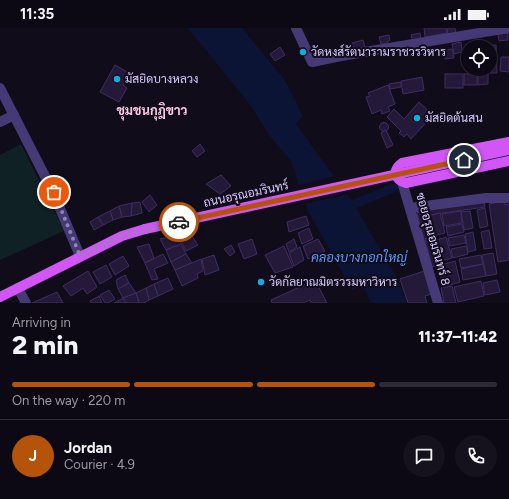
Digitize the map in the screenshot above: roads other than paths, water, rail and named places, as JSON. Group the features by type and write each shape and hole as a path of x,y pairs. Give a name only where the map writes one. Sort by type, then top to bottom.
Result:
{"main road":[{"path":"509,142 402,163 398,166 396,175 402,182 412,182 509,161"},
{"name":"ถนนอรุณอมรินทร์","path":"0,298 122,236 145,229 509,150"}],"street":[{"path":"296,28 312,62 509,28"},
{"path":"0,88 54,192 80,256"},
{"path":"0,122 14,115"},
{"name":"ซอยอรุณอมรินทร์ 8","path":"402,182 438,303"},
{"path":"410,208 486,198 509,198"},
{"path":"18,288 26,303"}],"water":[{"name":"คลองบางกอกใหญ่","path":"188,28 242,28 284,79 303,116 296,124 352,201 397,278 407,303 371,303 363,285 352,290 308,211 291,161 269,135 251,106"}],"waterway":[{"path":"448,169 509,155"},
{"path":"343,209 393,188"}],"place":[{"name":"วัดหงส์รัตนารามราชวรวิหาร","path":"303,52"},
{"name":"มัสยิดบางหลวง","path":"117,79"},
{"name":"มัสยิดต้นสน","path":"417,118"},
{"name":"วัดกัลยาณมิตรวรมหาวิหาร","path":"261,282"}],"district":[{"name":"ชุมชนกุฎิขาว","path":"152,110"}]}
